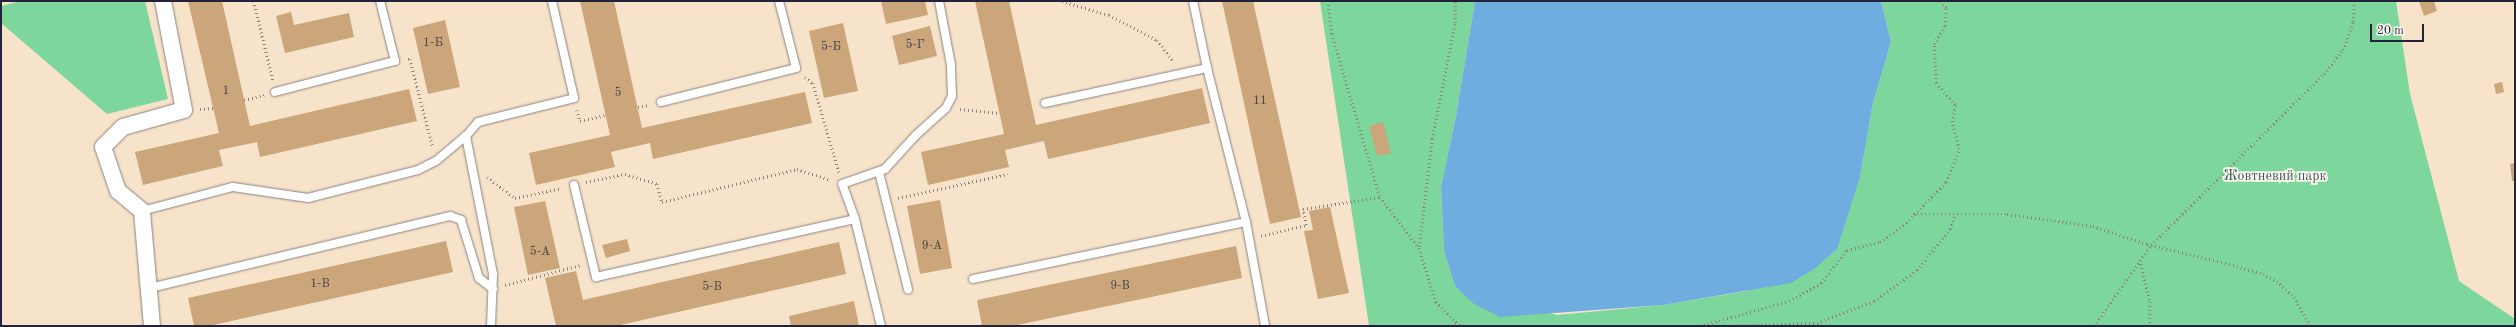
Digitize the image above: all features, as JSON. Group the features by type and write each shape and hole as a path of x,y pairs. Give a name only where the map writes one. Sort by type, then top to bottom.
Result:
{"street":[{"path":"152,326 150,288 142,211 118,191 104,147 123,127 184,110 163,1"}],"lane":[{"path":"275,92 395,61 380,1"},
{"path":"142,211 233,187 308,198 418,170 436,161 466,136 478,122 574,98 552,1"},
{"path":"661,102 796,68 779,1"},
{"path":"881,326 854,219 842,184 885,169 916,135 946,108 952,96 952,65 939,1"},
{"path":"1193,1 1207,68 1246,222 1265,326"},
{"path":"1045,104 1182,72 1207,68"},
{"path":"466,136 493,274 491,326"},
{"path":"879,172 908,289"},
{"path":"574,185 596,277 854,219"},
{"path":"150,288 450,216 461,220 479,278 493,289"},
{"path":"973,279 1246,222"}],"path":[{"path":"244,100 275,92 254,1"},
{"path":"1062,1 1109,15 1157,40 1182,72"},
{"path":"1328,1 1332,34 1380,197 1419,248 1436,302 1460,326"},
{"path":"1419,248 1432,139 1455,23 1455,1"},
{"path":"1700,326 1789,301 1821,283 1847,250 1880,242 1906,223 1913,214 1946,182 1959,149 1952,122 1955,105 1936,82 1934,44 1945,26 1946,8 1940,1"},
{"path":"2094,326 2151,245 2324,74 2343,50 2353,22 2354,1"},
{"path":"395,61 410,59 436,161"},
{"path":"796,68 813,83 842,184"},
{"path":"574,98 580,121 605,115"},
{"path":"946,108 1000,113"},
{"path":"473,166 515,198 624,174 657,184 662,202 797,169 842,184"},
{"path":"886,201 1007,174"},
{"path":"1249,239 1306,225 1302,209 1380,197"},
{"path":"1913,214 2007,214 2093,226 2151,245 2263,274 2277,281 2294,297 2311,326"},
{"path":"1721,326 1817,323 1874,301 1917,270 1950,229 1956,214"},
{"path":"2140,260 2150,302 2150,326"},
{"path":"493,289 593,262"}],"green space":[{"path":"21,1 145,1 168,99 107,114 1,23 1,6"},
{"name":"Жовтневий парк","path":"1320,1 1475,1 1456,116 1441,187 1444,251 1455,286 1557,315 1663,305 1747,291 1860,177 1873,103 1891,42 1881,1 2396,1 2410,94 2459,281 2515,319 2515,326 1369,326"}],"water":[{"path":"1475,1 1881,1 1891,42 1873,103 1860,177 1837,249 1814,269 1791,283 1663,305 1500,317 1474,304 1455,286 1444,251 1441,187 1456,116"}],"building":[{"path":"188,1 222,1 250,126 409,89 417,121 260,157 257,142 219,150 223,166 143,185 135,152 219,133"},
{"path":"580,1 614,1 642,128 805,92 812,123 653,159 650,143 611,152 615,167 536,185 529,153 610,135"},
{"path":"881,1 925,1 928,15 886,24"},
{"path":"975,1 1009,1 1036,125 1202,88 1210,123 1048,159 1044,141 1005,150 1009,167 928,185 921,152 1004,134"},
{"path":"1222,1 1253,1 1301,217 1270,224"},
{"path":"2419,1 2434,1 2437,11 2424,16"},
{"path":"291,12 294,25 349,13 354,37 285,53 276,16"},
{"path":"445,20 460,87 428,94 413,28"},
{"path":"843,23 858,91 824,98 809,31"},
{"path":"930,26 937,56 899,65 892,36"},
{"path":"2502,82 2504,92 2496,94 2494,84"},
{"path":"1383,122 1391,153 1377,156 1369,126"},
{"path":"2515,163 2515,181 2512,181 2510,164"},
{"path":"940,200 952,268 920,274 907,206"},
{"path":"545,201 560,268 528,275 514,207"},
{"path":"1330,207 1349,293 1318,299 1304,231 1313,230 1309,211"},
{"path":"627,239 630,251 606,258 602,245"},
{"path":"446,241 453,272 209,326 194,326 188,298"},
{"path":"839,242 846,274 616,326 556,326 545,278 576,271 583,300"},
{"path":"1236,246 1242,278 1013,326 982,326 977,300"},
{"path":"854,301 859,326 791,326 789,316"}]}
